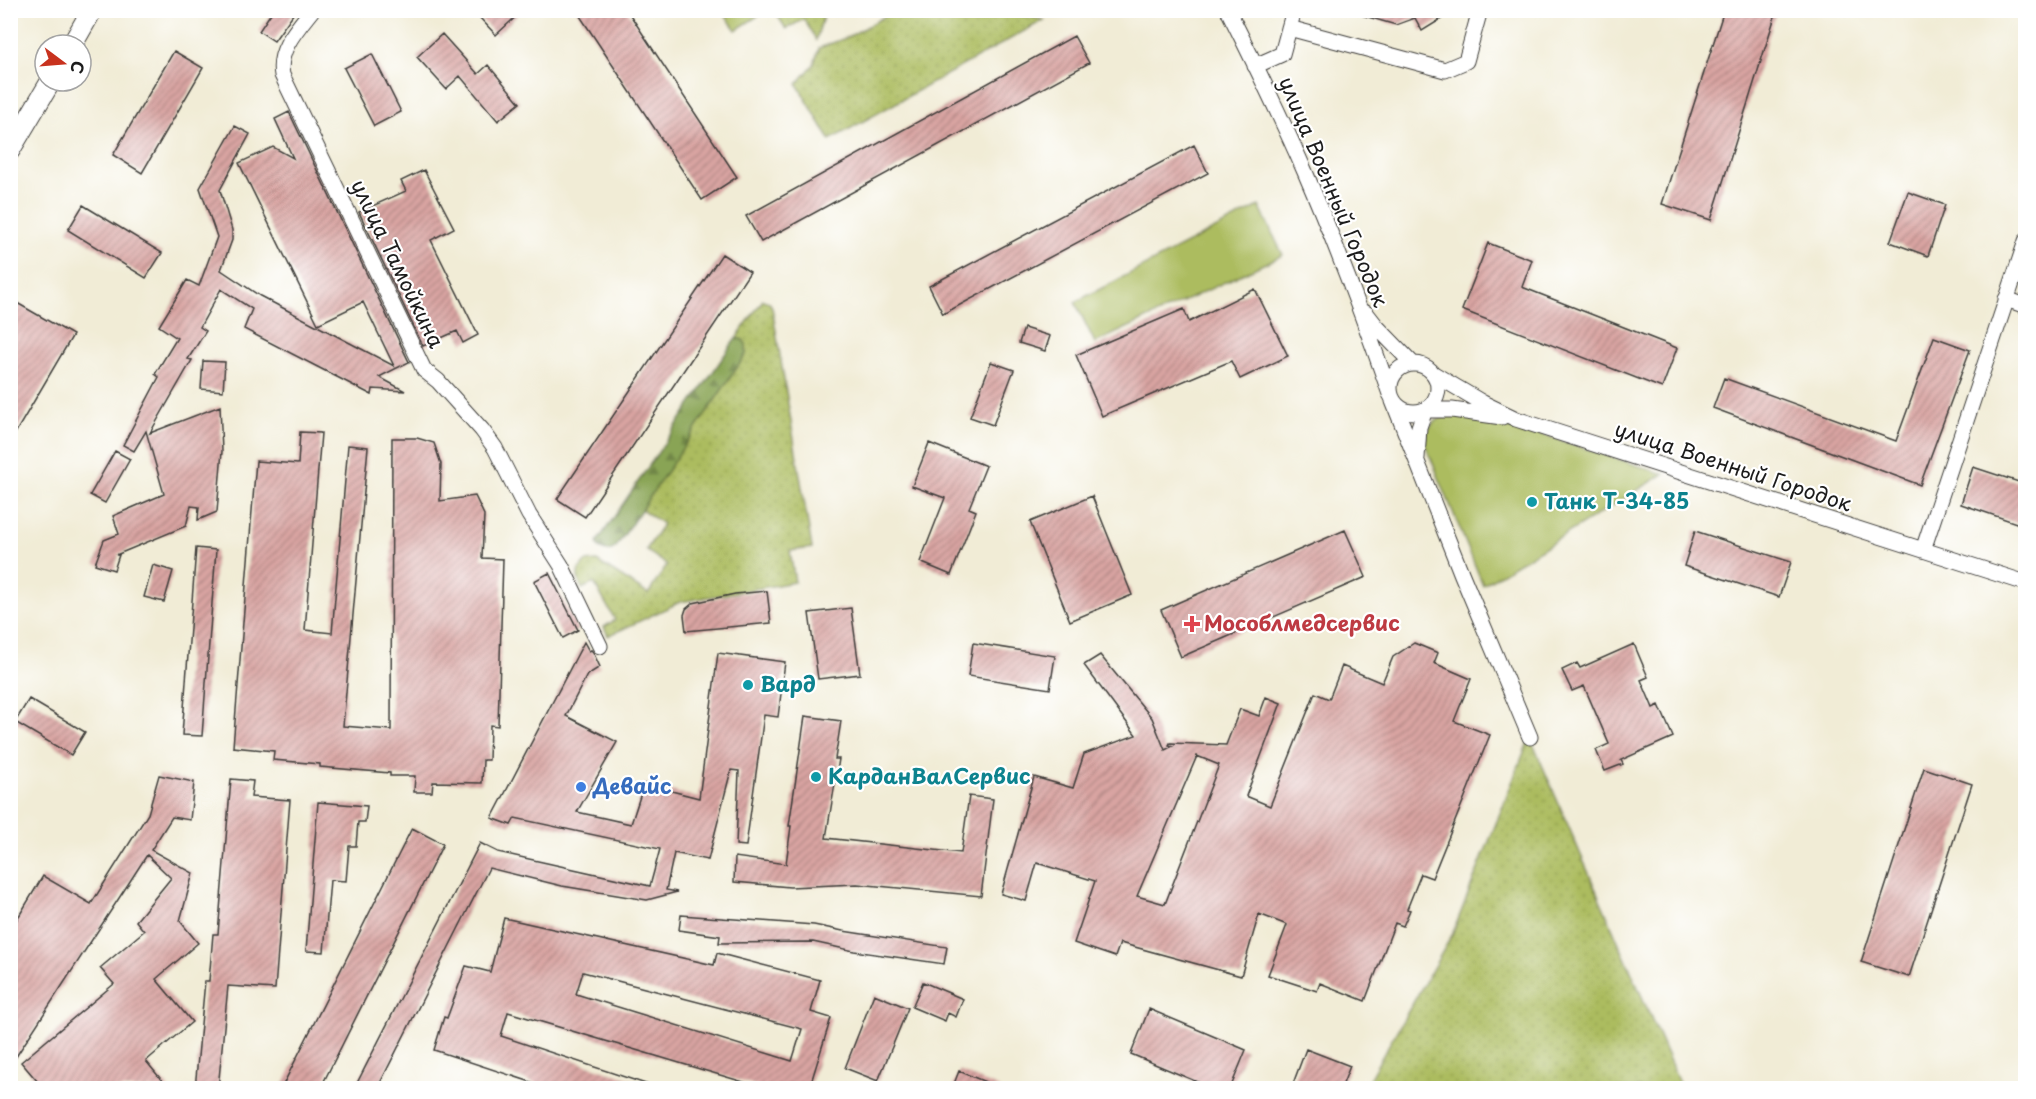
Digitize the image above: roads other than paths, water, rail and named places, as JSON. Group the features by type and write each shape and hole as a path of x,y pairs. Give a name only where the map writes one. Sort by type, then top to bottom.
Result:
{"street":[{"path":"79,33 92,10"},
{"name":"улица Тамойкина","path":"312,10 281,56 282,75 424,370 438,381 495,448 525,508 561,565 600,646"},
{"name":"улица Военный Городок","path":"1228,10 1305,173 1358,303 1418,466 1530,737"},
{"path":"1256,66 1282,54 1294,10"},
{"path":"1289,28 1445,70 1466,61 1480,10"},
{"path":"10,150 44,93"},
{"path":"1923,550 2025,241"},
{"path":"2006,299 2025,306"},
{"path":"1358,303 1377,327 1413,364"},
{"path":"1413,364 1425,366 1434,374 1438,394 1432,405 1417,413 1406,411 1392,397 1390,382 1402,367 1413,364"},
{"name":"улица Военный Городок","path":"1434,374 1483,403 1516,419 2025,583"},
{"path":"1425,410 1452,410 1516,419"},
{"path":"1418,466 1419,427 1425,410"}],"place":[{"name":"Танк Т-34-85","path":"1532,502"},
{"name":"Мособлмедсервис","path":"1192,624"},
{"name":"Вард","path":"748,685"},
{"name":"КарданВалСервис","path":"816,777"},
{"name":"Девайс","path":"581,787"}]}
